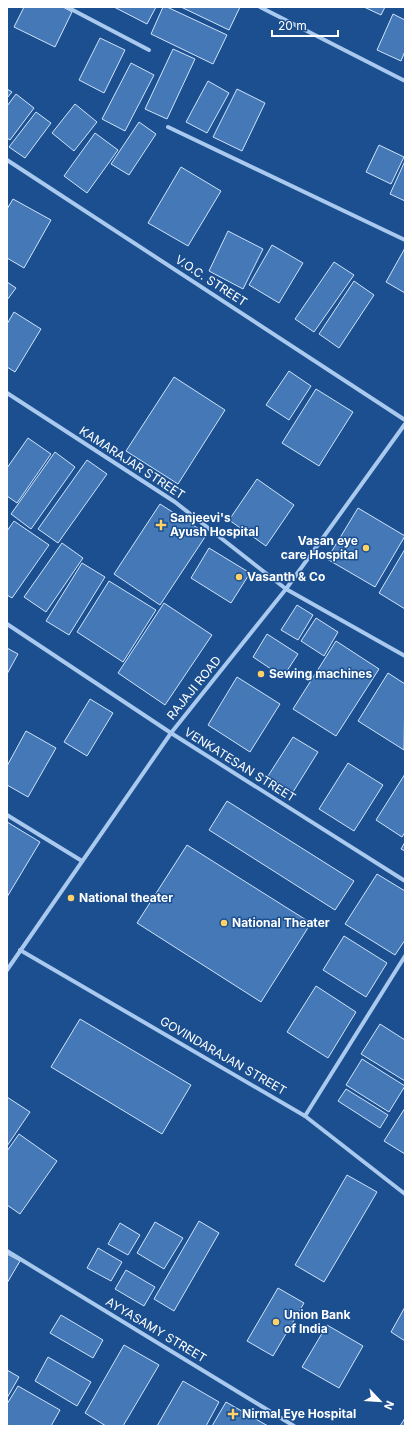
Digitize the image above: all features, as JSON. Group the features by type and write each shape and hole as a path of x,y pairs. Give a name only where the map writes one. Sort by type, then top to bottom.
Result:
{"street":[{"path":"67,7 150,50"},
{"path":"260,7 405,81"},
{"path":"168,127 405,240"},
{"name":"V.O.C. STREET","path":"7,160 405,420"},
{"name":"KAMARAJAR STREET","path":"7,393 175,502 286,589 405,656"},
{"name":"RAJAJI ROAD","path":"7,970 171,733 286,589 405,424"},
{"name":"VENKATESAN STREET","path":"7,624 171,733 405,881"},
{"path":"7,815 82,861"},
{"name":"GOVINDARAJAN STREET","path":"20,950 305,1116 405,1194"},
{"path":"305,1116 405,956"},
{"name":"AYYASAMY STREET","path":"7,1251 293,1426"}],"building":[{"path":"24,7 63,7 72,12 55,47 14,27"},
{"path":"114,7 156,7 147,24"},
{"path":"163,7 167,7 227,35 213,64 151,34"},
{"path":"181,7 240,7 229,30"},
{"path":"364,7 385,7 381,15"},
{"path":"393,14 405,20 405,51 401,61 377,50"},
{"path":"100,38 125,50 104,93 79,80"},
{"path":"173,49 195,59 167,119 145,109"},
{"path":"131,63 154,75 125,131 102,119"},
{"path":"208,81 229,93 207,133 186,122"},
{"path":"7,89 12,92 7,98"},
{"path":"237,89 265,103 242,151 213,137"},
{"path":"16,94 34,108 10,140 7,138 7,106"},
{"path":"75,104 97,122 74,151 52,133"},
{"path":"36,112 51,123 25,158 9,147"},
{"path":"139,122 156,134 129,175 111,164"},
{"path":"95,133 118,150 87,193 64,176"},
{"path":"379,145 404,157 391,184 366,172"},
{"path":"405,161 405,201 390,194"},
{"path":"181,167 221,191 188,246 148,223"},
{"path":"13,199 51,220 24,268 7,258 7,209"},
{"path":"228,231 263,249 243,289 209,271"},
{"path":"272,245 303,263 279,303 249,285"},
{"path":"405,248 405,293 386,282"},
{"path":"334,262 354,275 314,332 295,319"},
{"path":"354,281 374,295 339,348 319,334"},
{"path":"7,282 16,288 7,300"},
{"path":"14,312 41,329 15,372 7,367 7,324"},
{"path":"289,371 311,386 289,420 266,405"},
{"path":"174,377 225,410 178,484 126,451"},
{"path":"316,389 353,412 319,466 282,443"},
{"path":"28,438 51,454 17,503 7,496 7,468"},
{"path":"55,452 75,467 31,529 11,514"},
{"path":"87,460 107,474 58,543 38,529"},
{"path":"257,479 294,505 266,546 229,520"},
{"path":"160,504 207,534 160,605 114,574"},
{"name":"Vasan eye care Hospital","path":"358,508 405,536 375,587 327,559"},
{"path":"14,521 49,545 12,598 7,595 7,531"},
{"path":"62,543 83,558 46,612 24,597"},
{"path":"209,548 250,573 231,603 191,578"},
{"path":"405,549 405,609 379,593"},
{"path":"82,563 105,577 69,635 46,621"},
{"path":"109,581 156,610 123,662 77,632"},
{"path":"164,603 212,635 165,705 118,673"},
{"path":"297,605 313,615 298,640 281,630"},
{"path":"316,618 338,632 324,656 301,641"},
{"path":"267,634 298,654 283,677 253,657"},
{"path":"336,641 379,669 336,736 293,709"},
{"path":"7,648 18,654 7,674"},
{"path":"388,673 405,684 404,750 358,721"},
{"path":"237,677 280,704 250,752 208,725"},
{"path":"90,699 113,713 87,756 64,742"},
{"path":"26,731 56,748 28,797 7,785 7,766"},
{"path":"293,737 318,752 293,792 268,776"},
{"path":"348,763 383,785 354,831 319,809"},
{"path":"405,774 405,832 402,837 376,820"},
{"path":"227,801 354,881 335,910 209,830"},
{"path":"7,822 40,842 7,897"},
{"path":"405,842 405,851 401,849"},
{"name":"National Theater","path":"187,845 311,923 261,1002 137,923"},
{"path":"377,874 405,891 405,940 395,955 345,924"},
{"path":"344,936 387,963 366,997 323,970"},
{"path":"316,986 356,1012 328,1058 287,1032"},
{"path":"80,1019 191,1085 162,1134 51,1067"},
{"path":"380,1024 405,1040 405,1081 361,1054"},
{"path":"362,1059 405,1086 389,1112 346,1085"},
{"path":"346,1089 388,1115 380,1128 338,1101"},
{"path":"7,1097 30,1112 7,1146"},
{"path":"405,1108 405,1154 384,1141"},
{"path":"19,1134 57,1161 20,1214 7,1205 7,1151"},
{"path":"347,1175 377,1192 324,1282 295,1265"},
{"path":"199,1221 219,1233 174,1311 154,1299"},
{"path":"155,1222 183,1238 164,1269 137,1253"},
{"path":"120,1223 140,1235 128,1255 108,1244"},
{"path":"98,1248 122,1262 111,1281 87,1268"},
{"path":"7,1254 20,1261 7,1283"},
{"path":"126,1270 155,1287 144,1306 115,1289"},
{"name":"Union Bank of India","path":"278,1288 304,1303 273,1356 247,1341"},
{"path":"405,1307 405,1341 391,1332"},
{"path":"61,1315 103,1340 93,1358 50,1333"},
{"path":"327,1325 363,1346 339,1388 302,1367"},
{"path":"124,1345 159,1365 123,1426 106,1426 85,1413"},
{"path":"48,1357 91,1382 77,1406 35,1381"},
{"path":"7,1370 19,1377 7,1398"},
{"path":"183,1381 219,1402 206,1426 157,1426"},
{"path":"18,1386 60,1410 51,1426 7,1426 7,1404"},
{"name":"Nirmal Eye Hospital","path":"226,1402 268,1426 212,1426"},
{"path":"405,1418 405,1426 400,1426"}],"place":[{"name":"Sanjeevi's Ayush Hospital","path":"161,525"},
{"name":"Vasan eye care Hospital","path":"366,548"},
{"name":"Vasanth & Co","path":"239,577"},
{"name":"Sewing machines","path":"261,674"},
{"name":"National theater","path":"71,898"},
{"name":"National Theater","path":"224,923"},
{"name":"Union Bank of India","path":"276,1322"},
{"name":"Nirmal Eye Hospital","path":"233,1414"}]}
